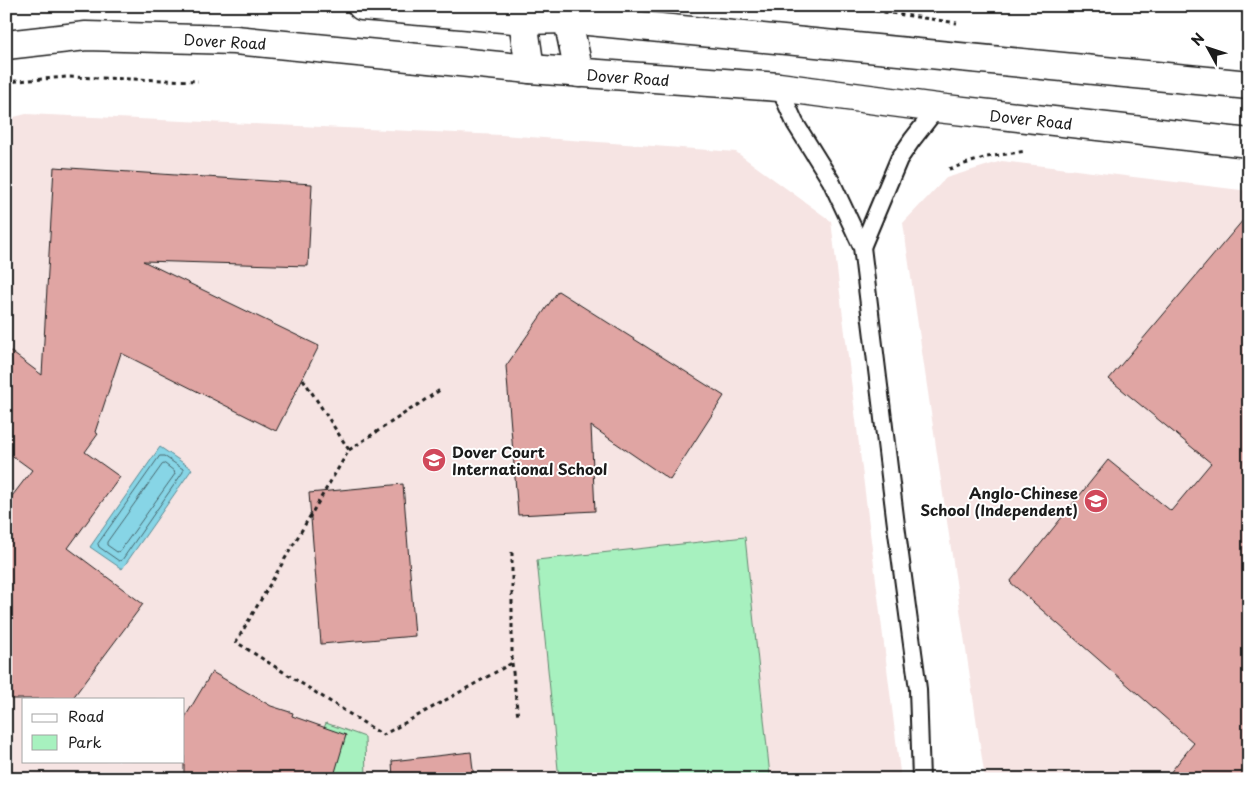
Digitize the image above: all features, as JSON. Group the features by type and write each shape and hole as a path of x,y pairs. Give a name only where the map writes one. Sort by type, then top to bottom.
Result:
{"street":[{"path":"362,6 566,13 1249,85"},
{"path":"523,13 530,69"},
{"path":"566,13 579,73"},
{"name":"Dover Road","path":"6,45 86,36 235,40 530,69 779,87 937,108 1249,144"}],"lane":[{"path":"779,87 795,123 831,181 862,247 894,515 918,689 921,779"},
{"path":"862,247 899,159 937,108"}],"path":[{"path":"6,82 67,76 198,81"},
{"path":"302,379 349,450"},
{"path":"440,390 349,450 236,642 383,736 512,663"},
{"path":"512,549 512,663 518,718"}],"shaded area":[{"name":"Dover Court International School","path":"26,114 501,135 736,152 831,221 900,772 899,779 6,779 6,119"},
{"name":"Anglo-Chinese School (Independent)","path":"1002,161 1249,191 1249,779 985,779 903,223 946,178"}],"green space":[{"path":"745,537 770,776 748,779 559,779 537,560"},
{"path":"326,723 365,737 366,779 304,779"}],"water":[{"path":"160,447 192,469 122,569 90,547"}],"building":[{"path":"54,167 312,184 308,266 143,261 319,346 276,431 121,353 95,432 98,434 85,452 120,477 68,548 143,604 73,698 6,699 6,504 32,470 6,451 6,348 42,375"},
{"path":"1249,213 1249,779 1165,779 1194,743 1010,582 1108,460 1171,511 1211,463 1109,379"},
{"path":"558,291 724,396 670,480 591,426 595,511 518,515 506,366"},
{"path":"403,484 415,636 321,644 309,493"},
{"path":"212,672 271,706 293,713 292,716 346,735 333,779 184,779 185,717"},
{"path":"471,752 474,779 393,779 392,761"}],"place":[{"name":"Dover Court International School","path":"434,460"},
{"name":"Anglo-Chinese School (Independent)","path":"1096,501"}]}
